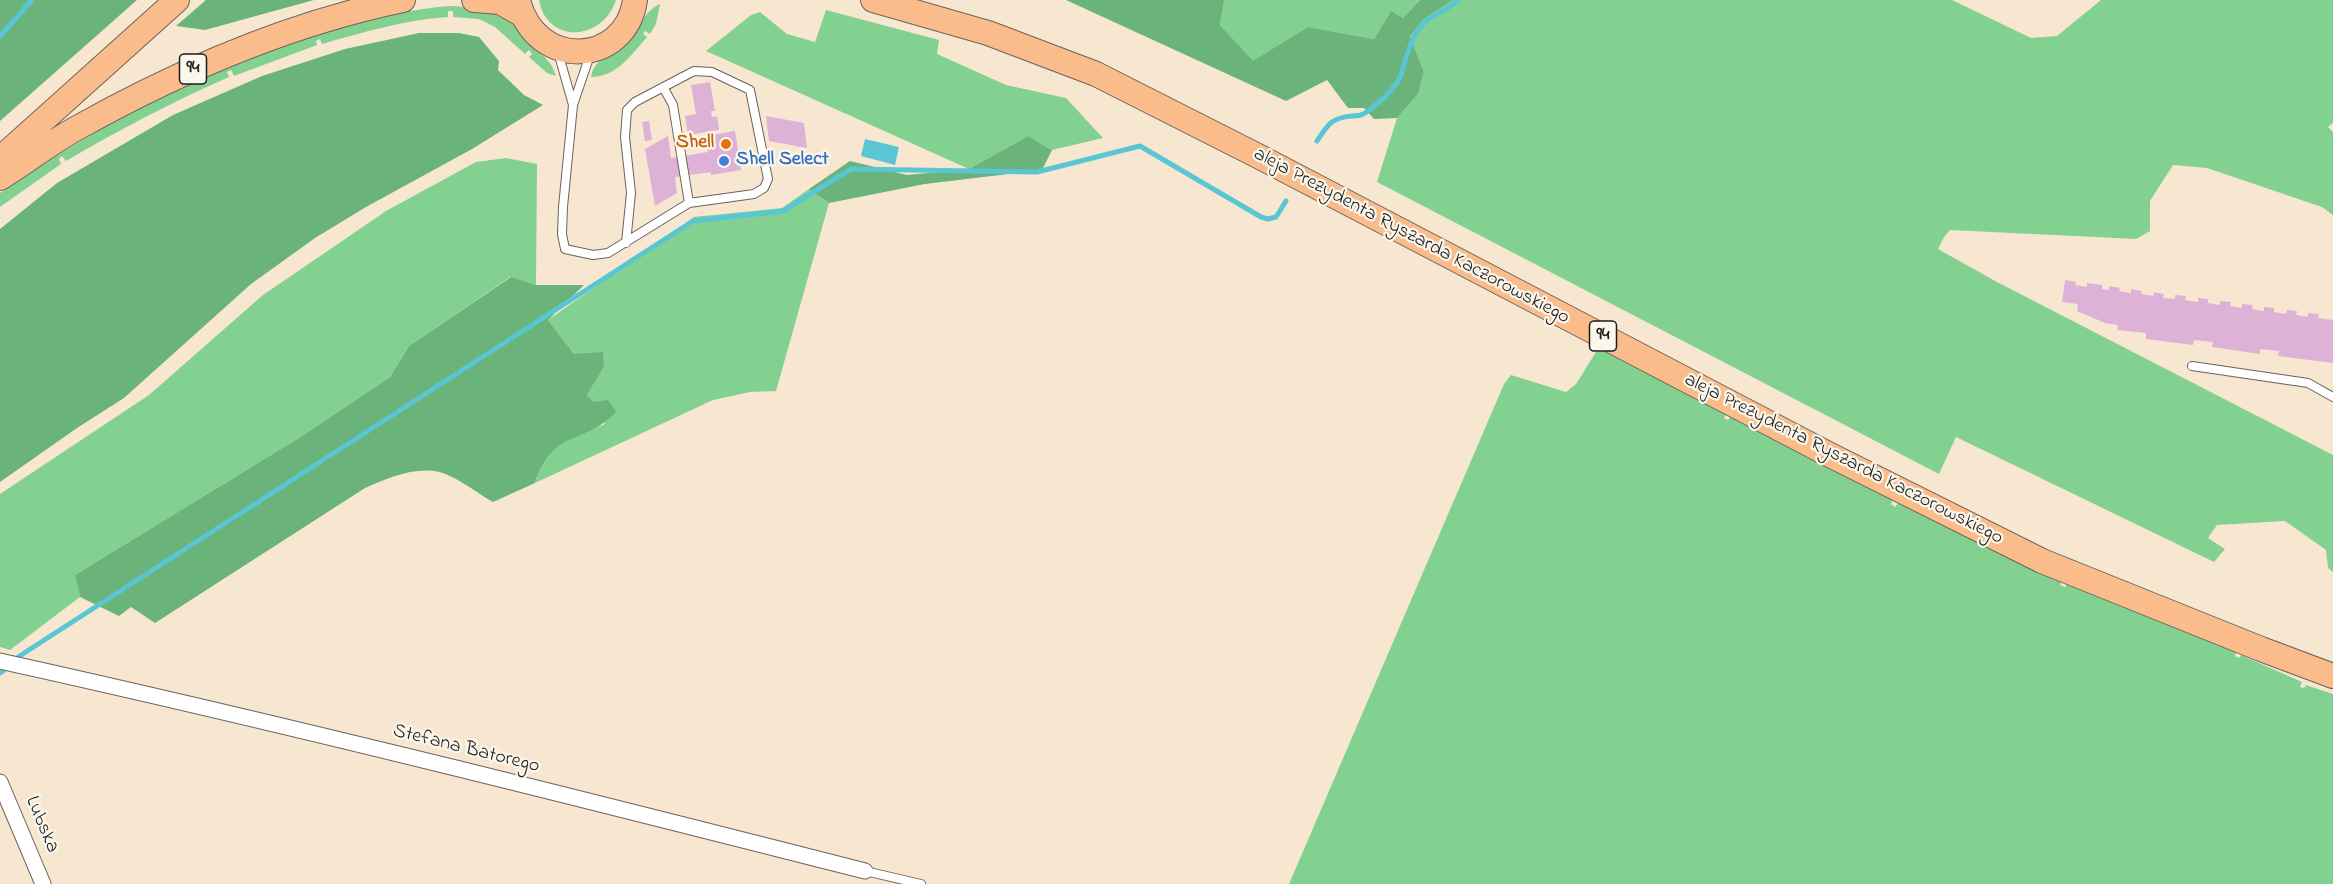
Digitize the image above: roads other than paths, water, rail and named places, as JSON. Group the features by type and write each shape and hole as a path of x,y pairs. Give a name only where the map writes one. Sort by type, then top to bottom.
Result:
{"main road":[{"path":"0,159 177,0"},
{"name":"94","path":"0,178 74,130 157,85 250,44 361,9 403,0"},
{"path":"474,0 500,2 520,7 530,29 542,41 558,49 575,52 592,50 611,41 626,26 638,2"},
{"name":"aleja Prezydenta Ryszarda Kaczorowskiego","path":"873,0 988,33 1096,74 1828,454 2042,561 2333,676"}],"street":[{"name":"Stefana Batorego","path":"0,661 597,803 865,871"},
{"name":"Lubska","path":"0,782 43,884"}],"lane":[{"path":"558,49 573,105"},
{"path":"592,50 573,105 563,207 562,234 565,249 599,256 608,253 626,243 689,203 754,194 764,188 768,179 750,90 712,72 694,70 635,102 627,110 625,137 630,193 626,243"},
{"path":"663,87 673,105 689,203"},
{"path":"2192,366 2308,384 2333,397"},
{"name":"Stefana Batorego","path":"865,871 921,884"}],"water":[{"path":"865,139 899,147 895,165 861,156"}],"waterway":[{"path":"0,36 32,0"},
{"path":"1317,141 1327,126 1335,120 1363,114 1385,97 1400,77 1409,47 1418,30 1458,0"},
{"path":"18,657 693,221 783,211 851,169 1037,172 1140,146 1261,217 1268,219 1276,217 1286,201"}],"place":[{"name":"Shell","path":"726,144"},
{"name":"Shell Select","path":"724,161"}]}
